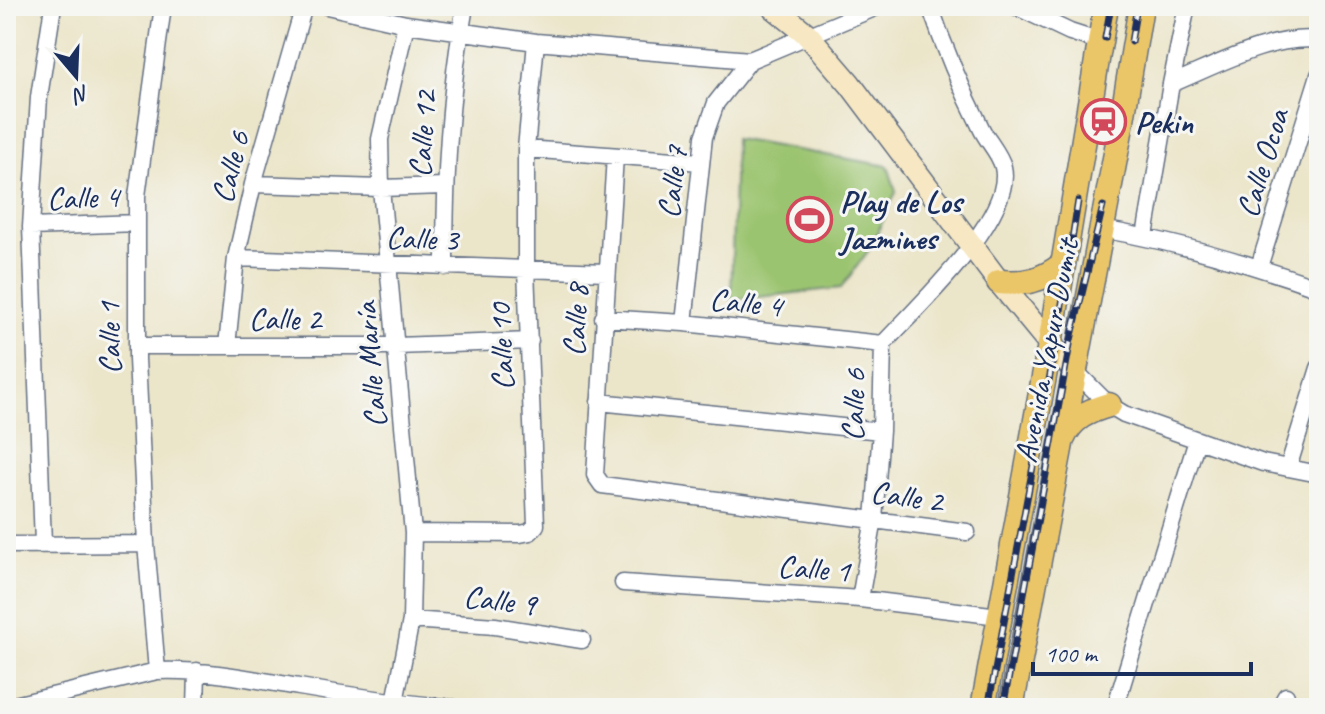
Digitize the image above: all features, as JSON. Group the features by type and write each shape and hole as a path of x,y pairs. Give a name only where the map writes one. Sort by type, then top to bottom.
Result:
{"main road":[{"path":"772,6 808,35 850,84 999,282 1075,371"},
{"name":"Avenida Yapur Dumit","path":"983,708 1050,344 1106,6"},
{"name":"Avenida Yapur Dumit","path":"1011,708 1141,6"},
{"path":"999,282 1019,284 1038,281 1062,265"},
{"path":"1062,440 1076,419 1109,405"}],"street":[{"path":"43,543 31,227 39,97 53,6"},
{"name":"Calle 1","path":"157,671 146,544 137,346 137,196 163,6"},
{"name":"Calle 6","path":"227,346 236,258 253,184 304,6"},
{"path":"327,6 406,24 536,42 750,60 879,6"},
{"name":"Calle 12","path":"445,267 449,119 465,6"},
{"name":"Calle 6","path":"860,599 874,519 881,431 883,344 973,246 1001,195 1005,177 1002,163 983,133 941,40 930,6"},
{"path":"1015,6 1070,32 1098,41"},
{"path":"1145,236 1187,6"},
{"name":"Calle María","path":"395,702 411,620 413,533 381,188 380,139 406,24"},
{"path":"1171,84 1278,42 1304,38 1319,40"},
{"name":"Calle 10","path":"413,533 520,534 530,532 536,525 526,269 526,149 536,42"},
{"name":"Calle 7","path":"684,323 704,137 716,103 750,60"},
{"name":"Calle Ocoa","path":"1259,267 1319,75"},
{"path":"526,149 701,162"},
{"name":"Calle 8","path":"602,485 595,475 615,156"},
{"path":"253,184 381,188 445,186"},
{"name":"Calle 4","path":"31,227 137,223"},
{"path":"1101,229 1145,236 1259,267 1319,288"},
{"name":"Calle 3","path":"236,258 606,272"},
{"name":"Calle 4","path":"603,318 684,323 883,344"},
{"name":"Calle 2","path":"137,346 396,346 530,341"},
{"path":"1288,468 1319,368"},
{"path":"1075,371 1109,405 1124,414 1263,463 1319,474"},
{"path":"599,402 881,431"},
{"path":"1115,708 1197,440"},
{"name":"Calle 2","path":"602,485 967,532"},
{"path":"6,545 146,544"},
{"name":"Calle 1","path":"623,583 860,599 999,616"},
{"name":"Calle 9","path":"411,620 495,626 582,640"},
{"path":"6,707 157,671 197,671 369,704 395,702 454,708"},
{"path":"196,708 197,671"}],"green space":[{"name":"Play de Los Jazmines","path":"735,139 888,166 896,192 871,247 841,288 731,300"}],"railway":[{"path":"1105,38 1111,6"},
{"path":"1131,42 1137,6"},
{"path":"988,708 1056,343 1078,201"},
{"path":"1003,708 1070,344 1103,206"}],"place":[{"name":"Pekin","path":"1104,122"},
{"name":"Play de Los Jazmines","path":"809,219"}]}
